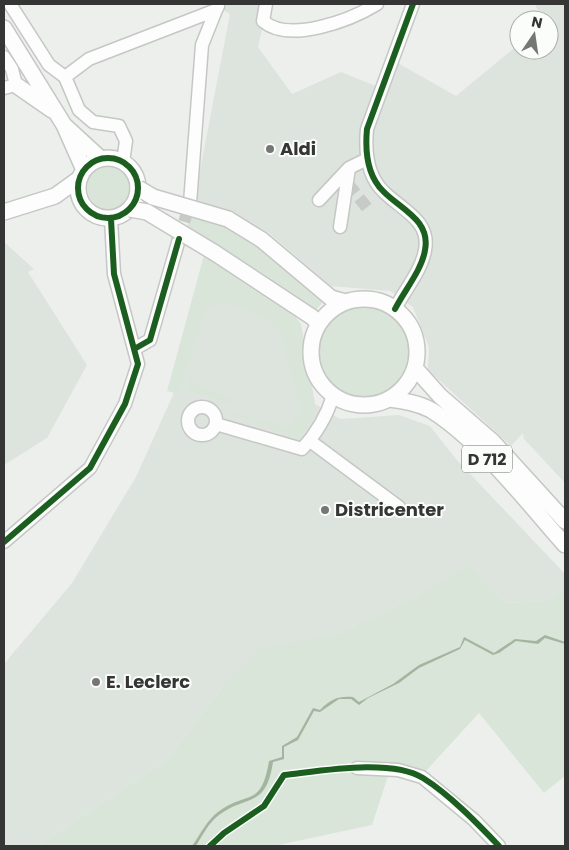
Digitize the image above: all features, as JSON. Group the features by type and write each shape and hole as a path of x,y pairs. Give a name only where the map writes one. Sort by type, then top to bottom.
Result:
{"main road":[{"path":"4,28 61,119 82,174 78,186 81,203"},
{"path":"10,86 61,119 101,159"},
{"path":"4,212 54,196 82,174 91,163 101,159 116,159 123,162 134,173 138,188 138,196 130,209 111,219 96,216 81,203 54,196"},
{"path":"138,188 153,197 228,219 262,240 331,298 345,302"},
{"path":"130,209 147,212 215,253 312,317 319,324"},
{"path":"362,299 380,301 395,309 407,321 415,335 418,352 415,368 401,391 390,399 376,404 361,405 333,396 322,385 314,370 311,355 312,339 319,324 330,311 345,302 362,299"},
{"name":"D 712","path":"415,368 440,396 492,442 565,521"},
{"name":"D 712","path":"390,399 416,404 445,420 501,474 565,545"}],"street":[{"path":"10,4 49,65 65,77 79,110 93,122 119,126 126,141 123,162"},
{"path":"266,4 263,21 270,27 288,30 330,25 359,15 377,4"},
{"path":"395,309 423,258 426,239 416,218 381,190 367,159 367,129 413,4"},
{"path":"65,77 89,60 218,7"},
{"path":"190,203 202,45 218,7"},
{"path":"4,57 12,69 10,86"},
{"path":"319,200 349,168 367,159"},
{"path":"340,227 349,168"},
{"path":"4,542 90,468 125,404 138,364 136,348 114,274 111,219"},
{"path":"136,348 150,340 179,240"},
{"path":"216,424 302,449 310,440 328,411 333,396"},
{"path":"310,440 398,507"},
{"path":"357,768 398,770 422,777 474,820 499,846"}],"shaded area":[{"path":"227,4 268,4 258,47 292,94 341,72 388,91 396,62 456,96 509,52 509,60 559,60 559,10 538,10 535,4 565,4 565,483 524,439 523,433 511,446 428,370 429,347 413,307 390,291 331,286 269,233 220,209 194,202 230,14 223,10"},
{"path":"113,165 125,171 130,178 130,196 125,203 118,208 105,209 97,206 90,199 87,183 90,175 97,168"},
{"path":"191,214 229,228 246,238 262,249 323,302 316,310 187,227"},
{"path":"4,242 34,269 28,272 87,365 47,438 4,465"},
{"path":"204,255 269,294 292,313 301,324 315,403 310,422 301,435 294,437 231,413 232,411 287,428 301,412 279,329 268,320 235,306 221,304 206,309 178,394 167,391"},
{"path":"208,273 284,320 307,399 340,419 399,415 430,426 456,459 565,574 565,586 547,601 505,603 468,567 417,595 339,633 310,640 221,689 166,760 37,846 4,846 4,664 72,583 136,477 173,395"},
{"path":"364,307 381,310 396,320 406,335 409,352 406,369 396,384 381,394 364,397 347,394 332,384 322,369 319,352 322,335 332,320 347,310"},
{"path":"190,374 194,375 192,382 232,400 230,403 192,392 187,384"},
{"path":"468,566 505,603 547,601 565,586 565,776 544,793 479,713 424,773 388,776 372,825 274,846 37,846 166,760 221,689 260,649 339,633 417,595"},
{"path":"545,635 565,642 565,644 545,638 538,644 516,641 493,655 465,640 460,649 419,668 399,683 368,698 359,705 351,699 339,699 320,712 314,711 298,740 284,747 284,759 273,762 266,787 260,794 215,818 196,846 192,846 214,815 228,805 257,792 266,776 269,761 282,757 282,746 297,737 313,708 320,710 331,701 343,697 353,697 359,702 393,684 419,665 460,647 464,637 494,653 515,639 536,641"}],"tunnel":[{"path":"348,184 368,209"},
{"path":"179,239 190,203"}],"cycle path":[{"path":"395,309 420,265 426,240 419,223 383,191 373,178 368,162 366,137 367,129 413,4"},
{"path":"102,158 114,158 125,163 133,171 138,182 138,188 136,200 125,213 114,218 102,218 91,213 83,205 78,194 78,182 83,171 91,163 102,158"},
{"path":"4,542 90,468 125,404 138,364 114,274 111,219"},
{"path":"136,348 150,340 179,239"},
{"path":"210,846 224,833 264,806 284,775 355,767 393,769 409,772 423,778 453,801 499,846"}],"place":[{"name":"Aldi","path":"270,149"},
{"name":"Districenter","path":"325,510"},
{"name":"E. Leclerc","path":"96,682"}]}
